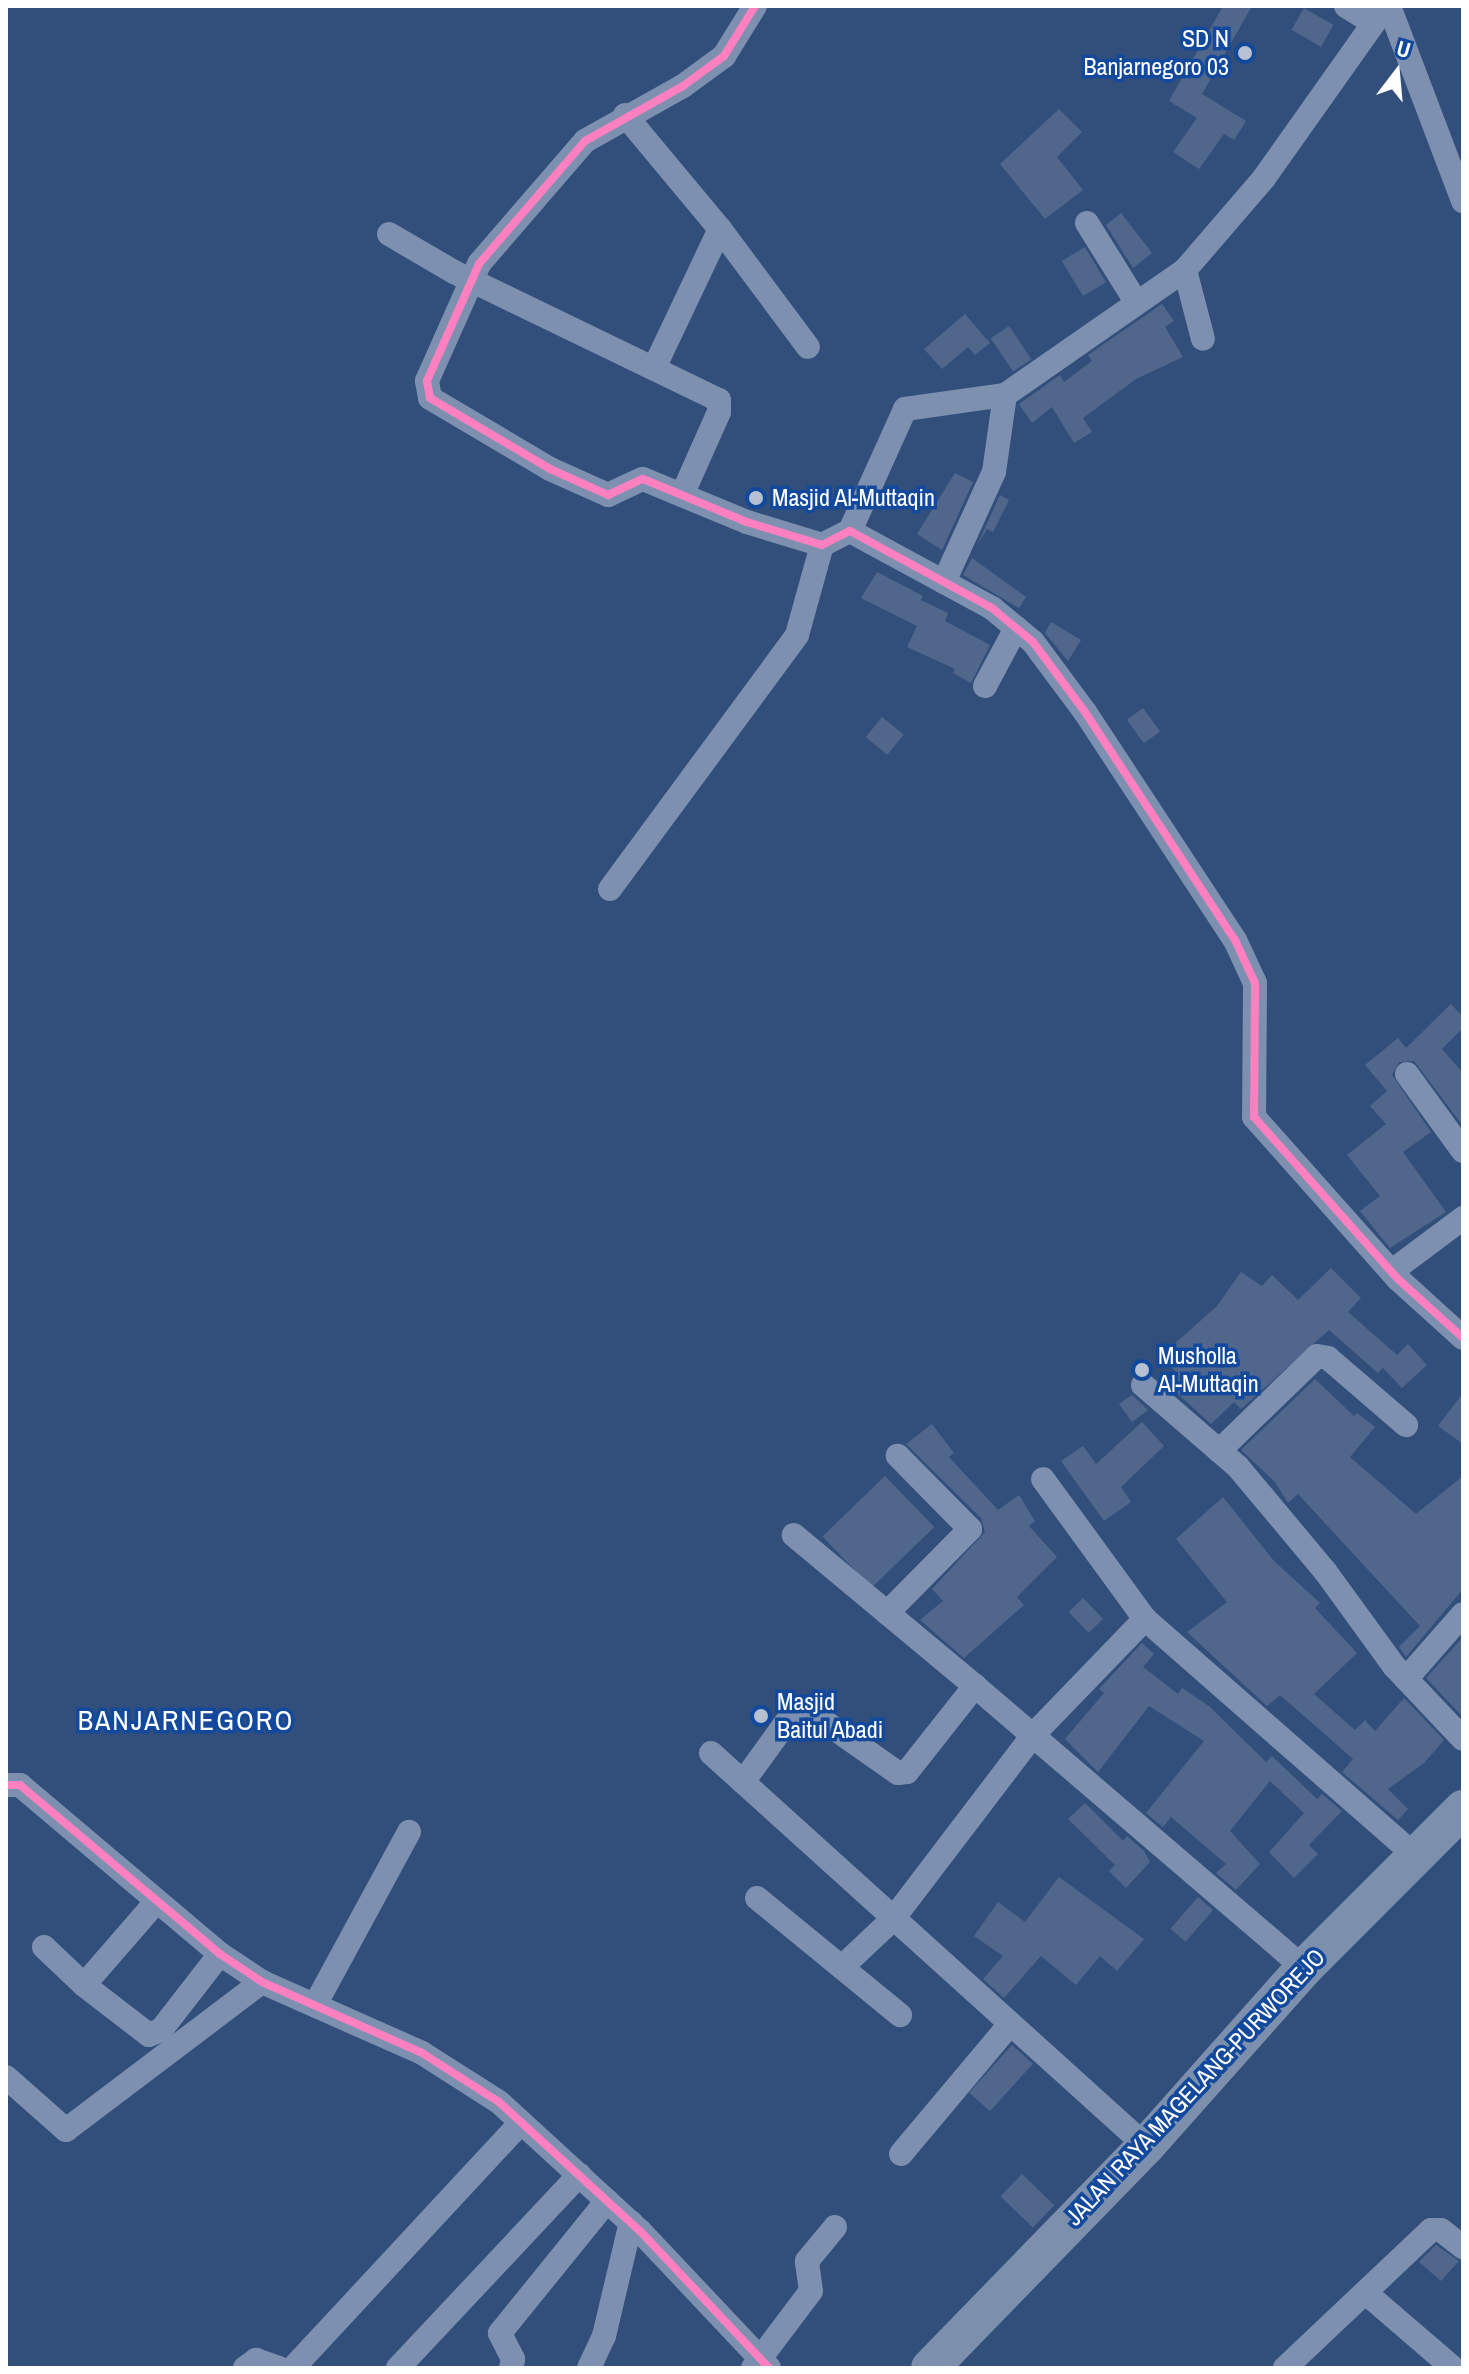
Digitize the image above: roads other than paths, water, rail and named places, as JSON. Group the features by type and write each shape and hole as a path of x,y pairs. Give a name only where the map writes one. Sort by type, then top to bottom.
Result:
{"main road":[{"name":"JALAN RAYA MAGELANG-PURWOREJO","path":"930,2368 1146,2146 1304,1968 1463,1809"}],"street":[{"path":"755,6 724,56 683,86 625,115 585,141 472,279 427,381 430,398 550,469 608,495 643,479 822,545 850,531 905,409 1005,395 1135,300 1185,270 1264,178 1383,12"},
{"path":"1346,6 1383,12"},
{"path":"1383,12 1463,201"},
{"path":"625,115 720,229 808,347"},
{"path":"1087,223 1135,300"},
{"path":"655,366 720,229"},
{"path":"389,234 472,279 655,366 720,403 682,495"},
{"path":"1185,270 1203,339"},
{"path":"944,582 994,472 1005,395"},
{"path":"850,531 944,582 1016,628 1085,712 1235,940 1258,994 1252,1045 1254,1117 1392,1271 1463,1338"},
{"path":"610,889 797,635 822,545"},
{"path":"985,686 1016,628"},
{"path":"1407,1074 1463,1151"},
{"path":"1392,1271 1463,1218"},
{"path":"1219,1451 1317,1356 1328,1358 1406,1425"},
{"path":"1143,1385 1219,1451 1325,1571 1406,1679 1463,1739"},
{"path":"887,1613 970,1532 969,1525 898,1456"},
{"path":"1043,1479 1145,1619 1415,1855"},
{"path":"794,1535 1034,1734 1304,1968"},
{"path":"1406,1679 1463,1614"},
{"path":"842,1967 893,1919 1034,1734 1145,1619"},
{"path":"743,1782 793,1713 805,1708 898,1773 907,1772 975,1686"},
{"path":"711,1753 1146,2146"},
{"path":"6,1785 20,1785 220,1954 262,1982 422,2053 499,2102 631,2222 761,2365 811,2291 807,2261 835,2227"},
{"path":"315,2005 409,1832"},
{"path":"757,1898 900,2015"},
{"path":"84,1985 157,1901"},
{"path":"44,1947 84,1985 149,2035 161,2030 220,1954"},
{"path":"6,2077 66,2130 262,1982"},
{"path":"901,2154 1010,2024"},
{"path":"293,2368 521,2123"},
{"path":"398,2368 579,2175"},
{"path":"511,2368 513,2359 500,2333 607,2201"},
{"path":"589,2368 604,2336 631,2222"},
{"path":"1285,2368 1367,2294 1431,2230 1441,2230 1463,2247"},
{"path":"1367,2294 1453,2368"},
{"path":"245,2368 256,2360 279,2368"}],"place":[{"name":"SD N Banjarnegoro 03","path":"1245,53"},
{"name":"Masjid Al-Muttaqin","path":"756,498"},
{"name":"Musholla Al-Muttaqin","path":"1142,1370"},
{"name":"Masjid Baitul Abadi","path":"761,1716"}],"district":[{"name":"BANJARNEGORO","path":"186,1720"}]}
